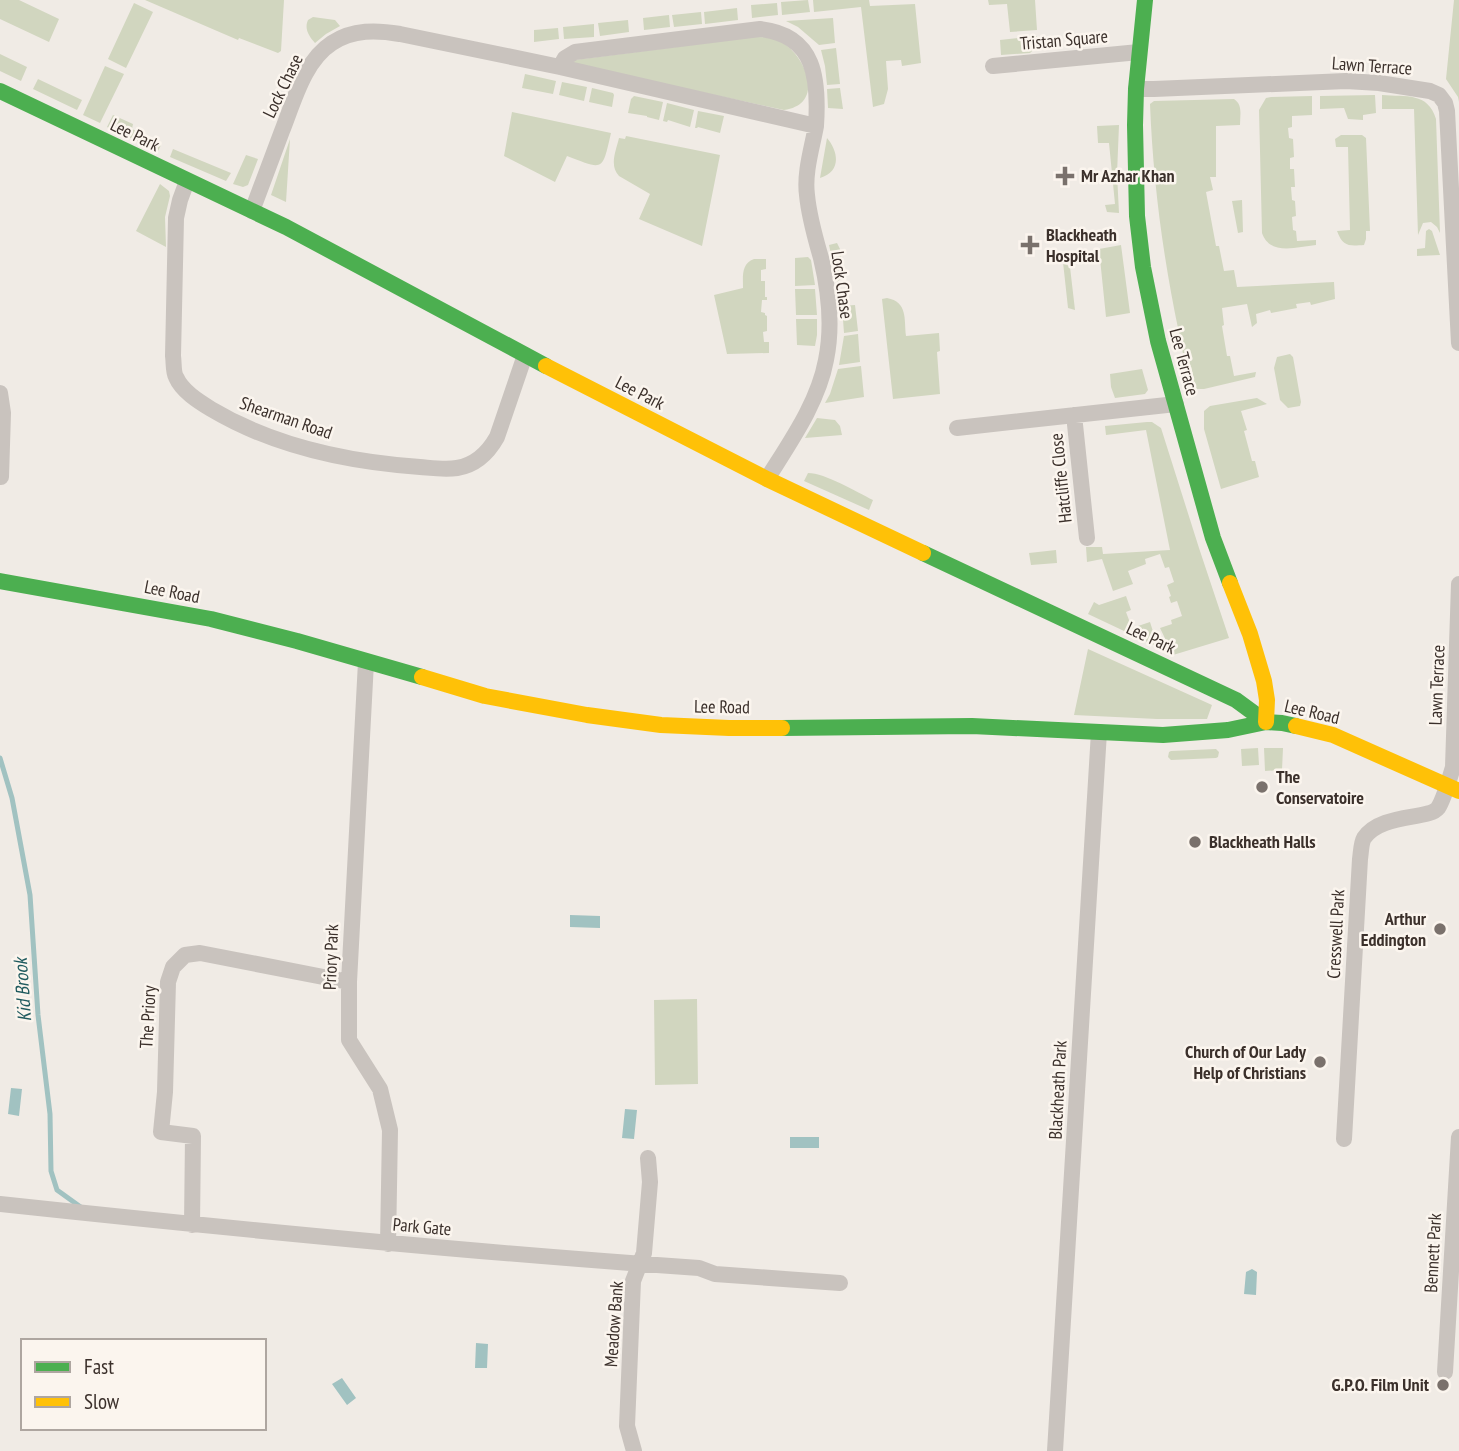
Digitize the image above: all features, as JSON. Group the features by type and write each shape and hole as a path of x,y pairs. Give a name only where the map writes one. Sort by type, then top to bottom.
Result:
{"main road":[{"name":"Lee Terrace","path":"1144,0 1136,89 1136,177 1142,258 1153,320 1213,538 1250,634 1264,681 1266,722"},
{"name":"Lee Park","path":"0,91 252,211 397,285 524,355 767,479 1236,699 1266,722"},
{"name":"Lee Road","path":"0,581 211,620 297,641 485,696 587,715 661,725 729,728 972,726 1163,735 1228,730 1266,722 1333,735 1376,752 1453,789"}],"street":[{"name":"Lock Chase","path":"560,67 565,58 575,52 760,29 792,38 811,63 817,108 806,191 821,259 830,332 827,359 818,390 767,479"},
{"name":"Lock Chase","path":"252,211 295,97 309,68 331,44 344,37 368,31 380,31 560,67 816,126"},
{"name":"Tristan Square","path":"993,66 1139,52"},
{"name":"Lawn Terrace","path":"1136,89 1346,82 1405,86 1430,90 1439,95 1447,111 1459,343"},
{"name":"Shearman Road","path":"187,181 176,218 173,356 175,376 187,393 250,430 355,460 457,468 481,458 490,449 497,437 524,355"},
{"path":"0,393 3,413 1,477"},
{"name":"Hatcliffe Close","path":"957,428 1176,404"},
{"name":"Hatcliffe Close","path":"1074,415 1087,538"},
{"name":"Lawn Terrace","path":"1453,789 1459,584"},
{"name":"Priory Park","path":"366,662 348,1040 380,1089 390,1130 388,1244"},
{"name":"Blackheath Park","path":"1055,1451 1100,732"},
{"name":"Cresswell Park","path":"1344,1139 1360,859 1364,839 1377,827 1397,818 1432,813 1453,789"},
{"name":"The Priory","path":"192,1225 193,1136 161,1132 165,1092 168,982 173,967 185,955 200,953 349,982"},
{"name":"Bennett Park","path":"1445,1372 1459,1137"},
{"name":"Meadow Bank","path":"634,1451 627,1426 633,1280 644,1253 650,1182 648,1157"},
{"name":"Park Gate","path":"0,1204 388,1244 699,1268 715,1274 840,1283"}],"green space":[{"path":"0,0 19,0 59,19 49,42 0,19"},
{"path":"145,0 284,0 281,51 278,53 239,38 238,40"},
{"path":"808,0 810,12 782,15 781,2"},
{"path":"813,0 869,0 870,6 915,4 921,63 902,66 901,60 886,61 888,89 884,104 873,107 861,7 814,12"},
{"path":"988,0 1035,0 1037,30 1010,32 1007,4 989,5"},
{"path":"1454,0 1459,0 1459,102 1446,79"},
{"path":"134,3 153,12 126,68 108,59"},
{"path":"777,3 778,15 752,18 751,5"},
{"path":"737,8 738,20 705,24 704,12"},
{"path":"701,12 702,24 674,27 672,15"},
{"path":"669,15 670,27 644,30 643,18"},
{"path":"313,17 335,20 340,26 315,43 307,29 308,20"},
{"path":"833,18 835,43 819,45 798,27 786,21"},
{"path":"628,20 629,32 600,36 598,23"},
{"path":"594,24 594,37 564,39 563,27"},
{"path":"558,28 559,39 534,42 534,30"},
{"path":"1037,36 1037,46 1030,53 1001,55 1000,40"},
{"path":"753,37 780,41 804,67 808,89 805,99 797,106 784,110 574,63 574,60"},
{"path":"836,48 840,84 827,85 821,50"},
{"path":"0,54 27,67 21,81 0,71"},
{"path":"105,66 124,74 100,123 83,115"},
{"path":"525,74 556,81 553,94 522,88"},
{"path":"38,79 82,100 77,110 33,89"},
{"path":"562,82 587,87 584,101 559,95"},
{"path":"592,88 613,93 612,107 589,102"},
{"path":"840,88 843,109 828,108 827,89"},
{"path":"1375,95 1376,113 1363,115 1363,120 1348,119 1344,108 1320,109 1320,96"},
{"path":"1382,95 1408,96 1422,100 1428,104 1436,119 1440,233 1431,222 1423,223 1418,235 1414,109 1382,109"},
{"path":"634,96 663,102 659,120 628,113"},
{"path":"1312,96 1312,115 1292,116 1292,127 1288,128 1289,138 1293,139 1294,157 1290,158 1295,187 1291,187 1296,216 1292,217 1293,230 1296,231 1297,241 1316,240 1316,245 1277,247 1271,245 1262,233 1259,110 1266,98"},
{"path":"1234,99 1240,107 1240,125 1216,126 1216,177 1210,177 1213,190 1206,192 1216,246 1219,246 1224,271 1234,270 1237,287 1334,282 1335,299 1311,305 1310,302 1296,304 1297,308 1256,314 1257,323 1252,327 1247,304 1222,308 1227,356 1230,356 1234,376 1256,372 1255,377 1197,389 1185,362 1168,276 1156,190 1150,104 1154,101"},
{"path":"667,103 694,110 690,127 663,121"},
{"path":"698,111 724,116 720,133 695,128"},
{"path":"512,112 611,133 606,155 600,164 595,165 567,156 555,182 504,156"},
{"path":"113,115 133,124 132,129 162,143 158,151 107,127"},
{"path":"1119,125 1119,213 1107,212 1105,205 1115,204 1109,143 1098,143 1097,126"},
{"path":"1341,135 1362,135 1366,138 1370,231 1366,231 1364,245 1347,244 1337,231 1350,230 1348,147 1336,147 1335,139"},
{"path":"626,136 720,155 702,246 639,219 650,194 619,176 614,167 619,138 625,139"},
{"path":"827,138 834,149 836,161 832,171 820,178"},
{"path":"290,139 286,202 271,195"},
{"path":"173,149 231,173 226,181 170,157"},
{"path":"246,155 258,159 248,185 243,187 233,184"},
{"path":"160,184 169,191 170,196 165,217 166,247 136,231"},
{"path":"1242,200 1243,232 1238,233 1232,201"},
{"path":"1429,229 1440,255 1417,256 1417,249 1425,248 1426,231"},
{"path":"837,243 843,277 837,282 829,245"},
{"path":"1121,245 1130,313 1106,317 1099,249"},
{"path":"808,257 811,260 815,285 795,286 795,258"},
{"path":"754,259 766,259 766,269 761,270 761,281 765,281 767,300 762,300 761,312 767,316 767,331 763,332 764,342 769,342 769,353 727,354 714,295 743,288 745,267"},
{"path":"1063,262 1070,267 1075,310 1068,308"},
{"path":"795,289 815,289 817,315 796,315"},
{"path":"887,298 902,307 906,336 939,333 940,351 937,352 940,394 893,399 882,299"},
{"path":"855,305 858,331 844,333 842,306"},
{"path":"796,319 817,319 815,346 797,345"},
{"path":"858,334 860,362 839,365 844,336"},
{"path":"1290,354 1293,357 1301,402 1300,406 1288,408 1280,400 1274,368 1277,357"},
{"path":"861,366 864,397 825,403 838,369"},
{"path":"1142,369 1148,390 1145,394 1115,398 1110,374"},
{"path":"1257,398 1267,404 1241,411 1252,461 1255,461 1259,477 1221,489 1204,429 1204,411 1210,406"},
{"path":"817,418 835,420 842,435 805,438"},
{"path":"1152,422 1161,428 1229,638 1173,655 1160,628 1172,624 1171,620 1182,616 1177,601 1171,603 1167,585 1174,582 1169,567 1165,568 1160,554 1145,559 1146,564 1128,571 1133,584 1113,591 1102,559 1087,562 1086,547 1102,547 1103,554 1170,550 1146,430 1106,435 1105,426"},
{"path":"808,473 832,479 873,500 869,510 804,481"},
{"path":"1056,550 1057,563 1031,565 1029,553"},
{"path":"1126,596 1131,610 1126,612 1132,628 1150,622 1158,647 1088,614 1094,602 1099,605"},
{"path":"1088,649 1212,705 1207,719 1074,715"},
{"path":"1258,748 1259,765 1242,766 1241,749"},
{"path":"1264,748 1283,748 1282,770 1265,771"},
{"path":"1216,749 1219,752 1216,758 1171,760 1168,757 1171,751"},
{"path":"697,999 698,1084 655,1085 654,1000"}],"water":[{"path":"570,915 600,916 600,928 570,927"},
{"path":"11,1088 22,1089 19,1116 8,1114"},
{"path":"625,1109 637,1110 634,1139 622,1138"},
{"path":"790,1137 819,1137 819,1148 790,1148"},
{"path":"1252,1269 1257,1272 1256,1295 1244,1294 1246,1272"},
{"path":"476,1343 488,1344 487,1368 475,1368"},
{"path":"342,1378 356,1398 347,1405 332,1384"}],"waterway":[{"name":"Kid Brook","path":"0,758 12,798 30,895 38,1015 50,1114 51,1171 57,1190 82,1208"}],"traffic: fast":[{"path":"1145,0 1135,125 1137,216 1143,267 1158,341 1213,538 1230,583"},
{"path":"0,91 286,227 546,366"},
{"path":"923,553 1236,700 1266,722"},
{"path":"0,581 211,619 422,677"},
{"path":"782,728 972,726 1163,735 1228,730 1266,722 1296,726"}],"traffic: slow":[{"path":"546,366 767,479 923,553"},
{"path":"1230,583 1250,634 1264,681 1266,722"},
{"path":"422,677 485,696 587,715 661,725 782,728"},
{"path":"1296,726 1333,735 1459,791"}],"place":[{"name":"Mr Azhar Khan","path":"1065,176"},
{"name":"Blackheath Hospital","path":"1030,245"},
{"name":"The Conservatoire","path":"1262,787"},
{"name":"Blackheath Halls","path":"1195,842"},
{"name":"Arthur Eddington","path":"1440,929"},
{"name":"Church of Our Lady Help of Christians","path":"1320,1062"},
{"name":"G.P.O. Film Unit","path":"1443,1385"}]}
